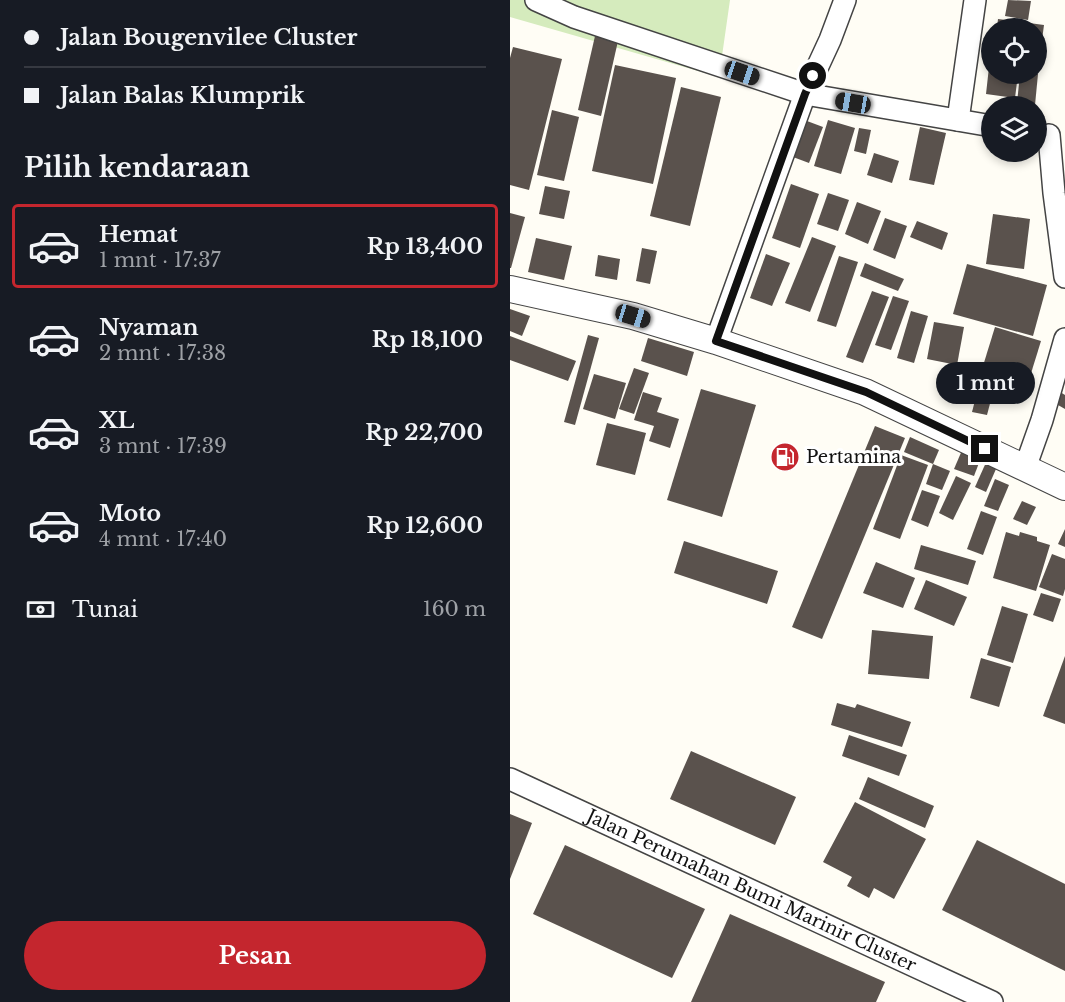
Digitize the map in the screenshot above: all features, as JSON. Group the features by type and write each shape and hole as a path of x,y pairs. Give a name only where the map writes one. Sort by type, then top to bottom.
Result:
{"street":[{"path":"536,0 574,17 805,94 981,124"},
{"path":"716,341 805,94 830,40 845,0"},
{"path":"958,120 975,0"},
{"path":"1050,135 1054,193 1065,278"},
{"path":"510,289 633,316 716,341 866,392 1065,487"},
{"path":"1025,468 1042,420 1065,339"},
{"name":"Jalan Perumahan Bumi Marinir Cluster","path":"510,779 992,1002"}],"green space":[{"path":"510,0 730,0 719,77 510,17"}],"building":[{"path":"1008,0 1031,1 1028,18 1005,16"},
{"path":"595,36 618,41 601,116 578,110"},
{"path":"513,47 562,59 529,190 510,185 510,58"},
{"path":"615,65 676,78 653,184 592,171"},
{"path":"987,84 1017,84 1015,96 986,94"},
{"path":"1019,84 1037,84 1036,96 1018,96"},
{"path":"681,87 721,97 690,226 650,216"},
{"path":"552,110 579,117 564,181 537,175"},
{"path":"799,118 823,127 809,163 785,154"},
{"path":"828,120 855,128 841,174 814,166"},
{"path":"920,127 946,133 934,185 909,180"},
{"path":"859,128 871,130 866,154 854,151"},
{"path":"874,153 899,161 892,183 867,175"},
{"path":"791,184 819,194 800,248 772,238"},
{"path":"545,186 570,191 564,219 539,214"},
{"path":"828,193 849,200 838,231 817,224"},
{"path":"857,202 881,211 868,244 845,234"},
{"path":"510,213 525,217 511,268 510,268"},
{"path":"993,214 1030,219 1024,269 986,264"},
{"path":"885,218 907,226 895,259 873,250"},
{"path":"917,221 948,233 942,250 910,237"},
{"path":"812,237 836,246 810,312 785,303"},
{"path":"536,238 572,246 564,280 528,272"},
{"path":"642,248 657,251 650,284 636,281"},
{"path":"766,254 790,263 772,306 750,298"},
{"path":"598,255 620,259 617,280 595,276"},
{"path":"839,256 858,262 836,327 817,321"},
{"path":"865,263 904,279 898,291 860,276"},
{"path":"967,264 1047,285 1033,336 953,314"},
{"path":"872,291 889,297 863,363 846,357"},
{"path":"893,296 909,301 891,350 875,345"},
{"path":"510,309 530,316 522,336 510,331"},
{"path":"911,311 928,316 914,363 897,358"},
{"path":"934,322 964,327 957,365 927,359"},
{"path":"995,327 1041,341 1024,396 978,382"},
{"path":"588,335 599,338 575,425 564,422"},
{"path":"510,336 576,361 568,381 510,360"},
{"path":"648,338 694,352 687,376 641,361"},
{"path":"634,368 649,373 634,414 619,409"},
{"path":"944,370 974,374 970,399 940,395"},
{"path":"594,374 626,383 615,419 583,409"},
{"path":"701,389 756,405 722,517 667,500"},
{"path":"978,389 993,392 987,415 972,412"},
{"path":"1057,390 1065,395 1065,409 1051,401"},
{"path":"643,392 662,398 657,412 679,419 670,448 649,441 654,426 634,420"},
{"path":"607,423 646,433 635,475 596,465"},
{"path":"875,426 905,438 822,639 792,627"},
{"path":"910,437 939,450 933,464 904,452"},
{"path":"963,448 982,455 974,476 954,469"},
{"path":"901,455 928,465 900,539 873,529"},
{"path":"988,458 999,462 986,492 975,487"},
{"path":"933,464 950,471 942,490 926,484"},
{"path":"956,476 971,483 953,520 939,513"},
{"path":"995,479 1009,485 998,511 984,506"},
{"path":"922,490 940,496 928,527 911,520"},
{"path":"1022,501 1036,507 1027,525 1013,519"},
{"path":"981,511 997,517 983,555 967,549"},
{"path":"1065,529 1065,547 1058,544"},
{"path":"1006,532 1019,536 1020,532 1037,537 1037,541 1050,545 1036,591 993,578"},
{"path":"684,541 778,571 767,604 674,573"},
{"path":"921,545 976,561 968,585 914,569"},
{"path":"1052,554 1065,559 1063,596 1039,587"},
{"path":"876,562 915,578 903,608 863,593"},
{"path":"926,580 967,597 954,626 914,609"},
{"path":"1041,593 1061,599 1053,622 1033,615"},
{"path":"1002,606 1028,614 1013,663 987,655"},
{"path":"872,630 933,636 929,679 868,674"},
{"path":"1065,656 1065,724 1043,716"},
{"path":"981,658 1011,667 999,707 970,698"},
{"path":"837,703 855,708 857,704 911,722 902,747 831,725"},
{"path":"849,735 907,755 899,776 842,756"},
{"path":"691,751 796,797 775,845 670,799"},
{"path":"868,777 934,806 925,828 859,799"},
{"path":"855,802 926,839 894,899 874,888 869,898 847,886 852,877 823,862"},
{"path":"510,814 532,823 510,879"},
{"path":"977,840 1065,884 1065,971 942,910"},
{"path":"565,845 705,909 672,978 533,914"},
{"path":"730,914 885,982 876,1002 691,1002"}],"place":[{"name":"Pertamina","path":"785,457"}],"route":[{"path":"813,76 716,341 866,392 985,449"}]}
